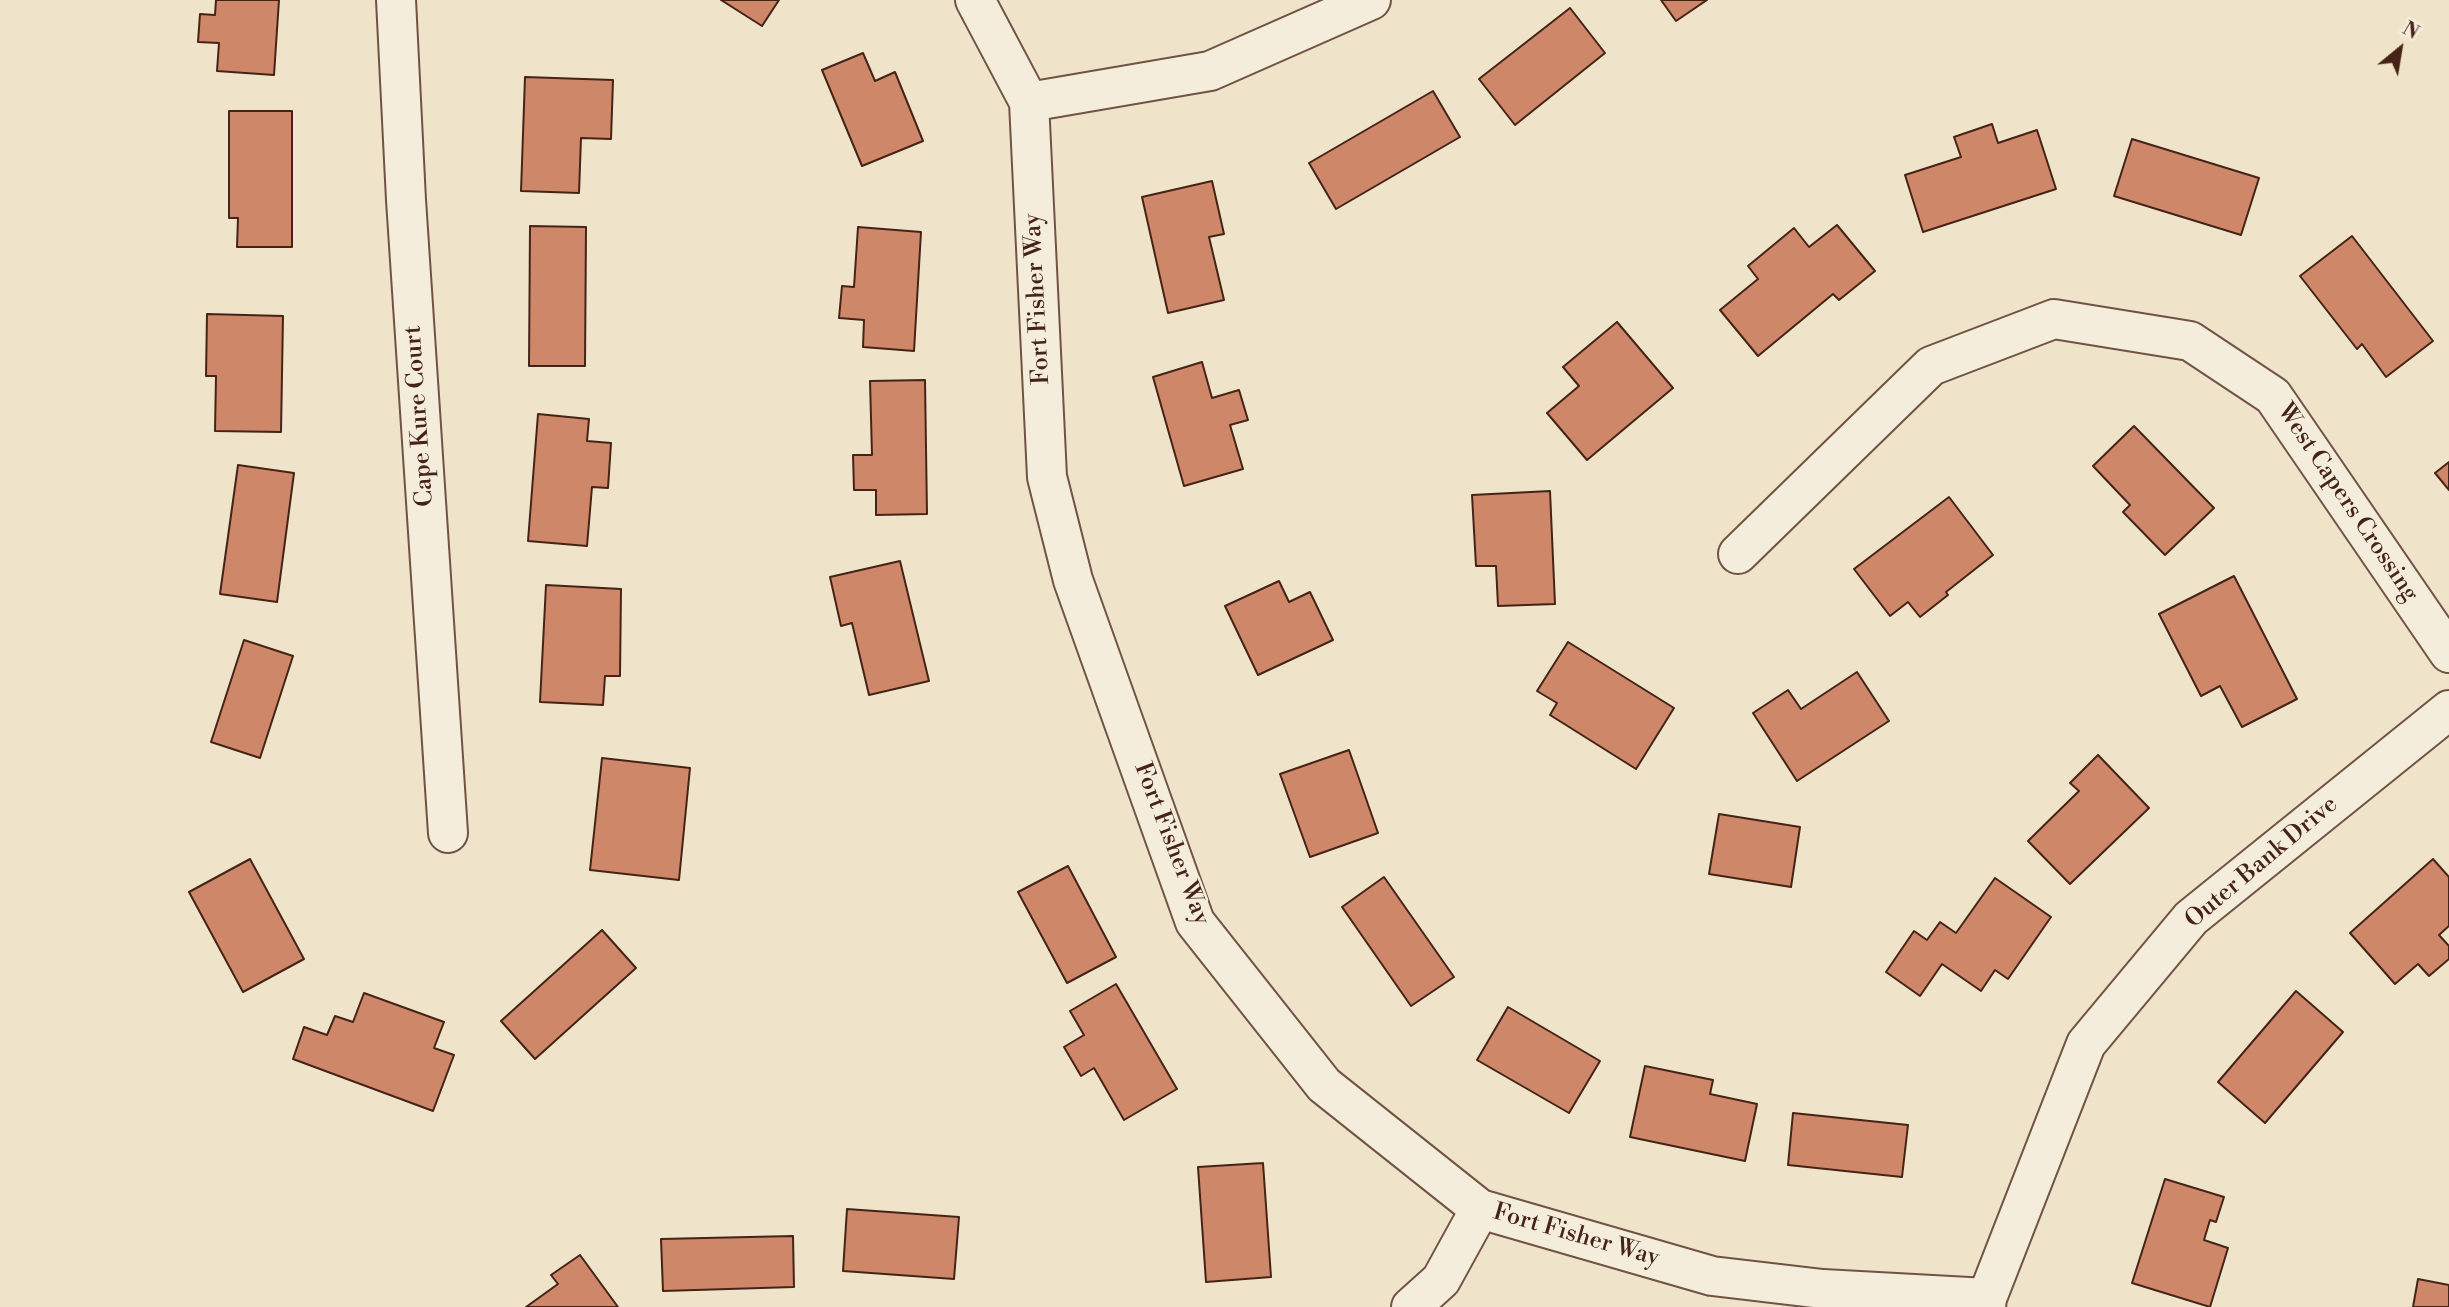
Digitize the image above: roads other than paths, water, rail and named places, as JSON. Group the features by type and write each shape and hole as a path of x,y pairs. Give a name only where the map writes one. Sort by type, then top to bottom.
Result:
{"street":[{"name":"Cape Kure Court","path":"396,0 406,200 448,833"},
{"name":"Fort Fisher Way","path":"975,0 1029,102 1047,477 1073,580 1195,922 1324,1085 1480,1209 1712,1276 1987,1303"},
{"path":"1029,102 1210,71 1371,0"},
{"name":"West Capers Crossing","path":"1738,554 1931,366 2054,319 2190,341 2273,396 2449,653"},
{"name":"Outer Bank Drive","path":"1987,1303 2086,1044 2191,918 2449,710"},
{"path":"1411,1307 1441,1280 1480,1209"}]}
